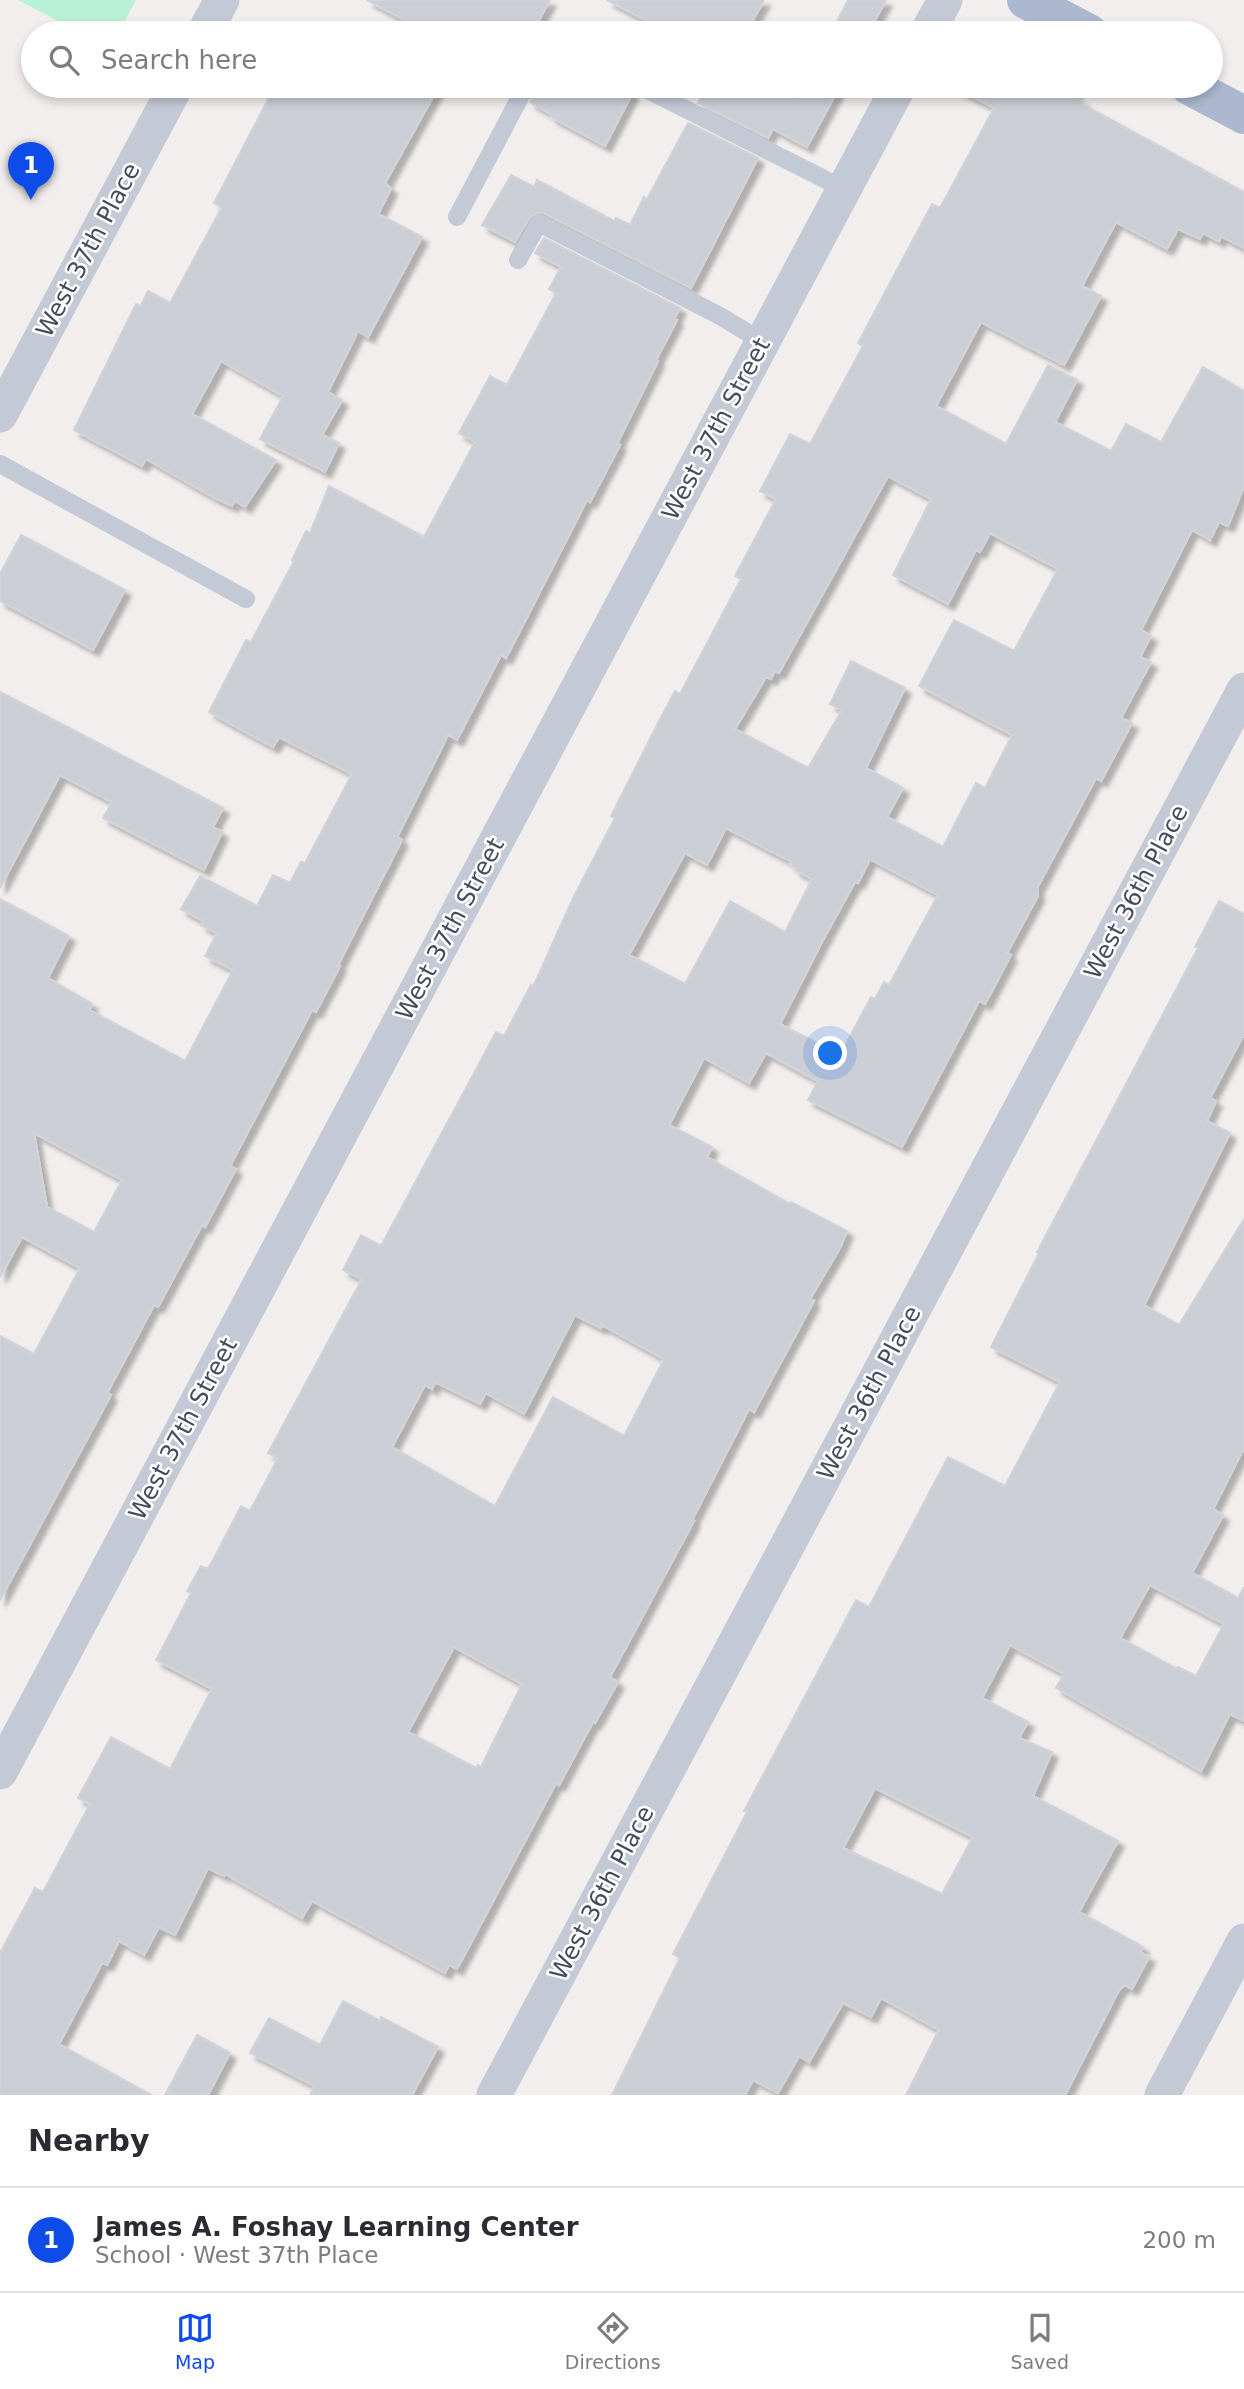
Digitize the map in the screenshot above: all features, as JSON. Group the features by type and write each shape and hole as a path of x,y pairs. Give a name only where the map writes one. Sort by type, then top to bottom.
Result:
{"main road":[{"path":"1026,0 1066,21"},
{"path":"1212,98 1244,115"}],"street":[{"path":"211,21 222,0"},
{"path":"934,21 945,0"},
{"name":"West 37th Place","path":"0,415 170,98"},
{"name":"West 37th Street","path":"0,1772 893,98"},
{"name":"West 36th Place","path":"494,2095 1244,690"},
{"path":"1162,2095 1244,1941"}],"lane":[{"path":"457,217 520,98"},
{"path":"664,98 844,189"},
{"path":"517,260 539,223 720,316 763,342"},
{"path":"0,464 246,599"}],"green space":[{"path":"18,0 136,0 125,21 58,21"}],"building":[{"path":"367,0 550,0 539,21 406,21"},
{"path":"607,0 764,0 753,21 647,21"},
{"path":"848,0 886,0 875,21 837,21"},
{"path":"269,98 432,98 385,183 391,189 378,214 422,237 368,337 358,331 328,392 342,400 322,435 339,443 325,472 260,439 283,396 221,361 192,414 276,460 245,507 235,501 232,506 215,498 146,459 142,466 74,430 136,304 141,306 148,291 170,303 222,207 214,203"},
{"path":"532,98 630,98 605,146 551,117 552,115 530,102"},
{"path":"701,98 834,98 807,147 773,129 768,138 698,103"},
{"path":"975,98 1075,98 1244,192 1244,248 1221,236 1219,241 1203,233 1200,239 1178,229 1167,249 1116,222 1082,286 1101,296 1064,365 981,322 936,406 1006,444 1048,365 1077,380 1055,422 1111,451 1126,424 1161,442 1203,367 1244,391 1244,486 1228,526 1219,522 1210,540 1192,530 1141,630 1151,636 1140,657 1151,662 1121,718 1132,723 1101,781 1096,778 1037,888 1038,896 1007,953 1011,955 985,1004 979,1001 902,1147 808,1100 818,1081 766,1053 749,1083 704,1058 669,1125 712,1147 707,1157 790,1204 791,1202 847,1231 810,1299 814,1301 754,1412 749,1409 692,1520 694,1521 610,1677 618,1682 559,1785 556,1783 457,1969 449,1965 445,1973 312,1901 302,1918 225,1874 224,1876 208,1868 175,1935 159,1927 144,1955 119,1941 107,1965 102,1963 59,2044 151,2095 0,2095 0,1953 35,1888 43,1892 90,1804 78,1798 111,1737 170,1769 212,1689 156,1660 191,1593 187,1591 201,1566 207,1569 212,1562 241,1506 250,1511 278,1458 268,1453 362,1279 343,1270 361,1235 381,1246 496,1032 504,1036 531,985 533,987 574,896 615,818 611,816 657,725 675,691 680,694 741,579 735,576 776,499 760,491 790,434 810,444 863,346 858,343 932,204 940,208 994,108","holes":["888,476 931,499 893,575 948,604 976,550 980,552 990,533 1058,569 1014,651 954,620 919,686 1012,735 985,788 976,783 943,847 887,817 903,788 866,768 905,688 851,661 830,704 842,710 808,768 735,729 766,677 771,679 775,671 779,673","726,828 792,862 790,864 797,868 795,870 812,879 785,932 730,901 685,984 629,955 685,853 707,865","870,859 938,895 889,985 884,982 875,999 871,997 840,1055 780,1024 823,940","575,1315 601,1328 602,1325 664,1359 624,1436 553,1397 495,1506 392,1447 425,1385 432,1389 435,1382 480,1404 486,1393 524,1414","454,1647 522,1684 481,1767 478,1765 476,1768 408,1732"]},
{"path":"688,123 758,158 691,288 544,213 538,212 530,217 515,242 482,225 511,175 534,187 537,180 614,221 616,218 630,225"},
{"path":"544,238 680,308 674,319 677,320 617,444 620,445 590,502 587,500 506,658 501,655 457,740 448,735 397,837 402,840 338,965 340,966 316,1012 312,1010 230,1166 236,1169 158,1307 154,1305 107,1393 111,1395 0,1600 0,1336 34,1354 80,1268 22,1237 0,1277 0,899 69,936 48,978 92,1004 89,1010 185,1061 233,970 205,956 217,933 201,925 203,921 181,909 200,876 257,906 273,875 290,883 301,862 305,863 352,774 279,737 273,747 209,712 246,640 251,642 294,561 292,560 306,531 310,533 329,486 424,537 475,442 459,433 490,376 507,385 556,293 549,289 561,267 535,253","holes":["34,1133 122,1180 94,1232 47,1207"]},
{"path":"21,535 125,590 93,650 0,601 0,574"},
{"path":"0,692 223,808 213,827 222,832 204,870 103,818 112,802 60,775 0,888"},
{"path":"1219,901 1244,914 1244,1034 1210,1098 1216,1101 1207,1121 1230,1133 1144,1305 1179,1325 1244,1219 1244,1448 1213,1509 1223,1515 1192,1573 1238,1598 1244,1587 1244,1721 1230,1714 1201,1771 1056,1688 1064,1674 1010,1645 982,1698 1028,1722 1019,1738 1052,1752 1033,1796 1118,1841 1079,1912 1143,1947 1140,1952 1149,1957 1132,1989 1124,1985 1119,1990 1065,2095 906,2095 939,2030 881,1998 871,2017 843,2003 809,2062 799,2056 778,2093 753,2080 745,2095 612,2095 680,1958 673,1954 747,1812 744,1811 856,1600 869,1607 948,1457 1005,1486 1060,1382 991,1347 1039,1253 1037,1252 1198,948 1195,947","holes":["1150,1585 1224,1624 1196,1676 1178,1667 1177,1669 1120,1638","875,1788 973,1837 942,1894 843,1848"]},
{"path":"343,2001 380,2021 381,2017 438,2047 412,2095 310,2095 315,2086 250,2053 269,2018 320,2045"},
{"path":"197,2035 230,2053 208,2095 165,2095"}],"place":[{"name":"James A. Foshay Learning Center","path":"31,200"}]}
